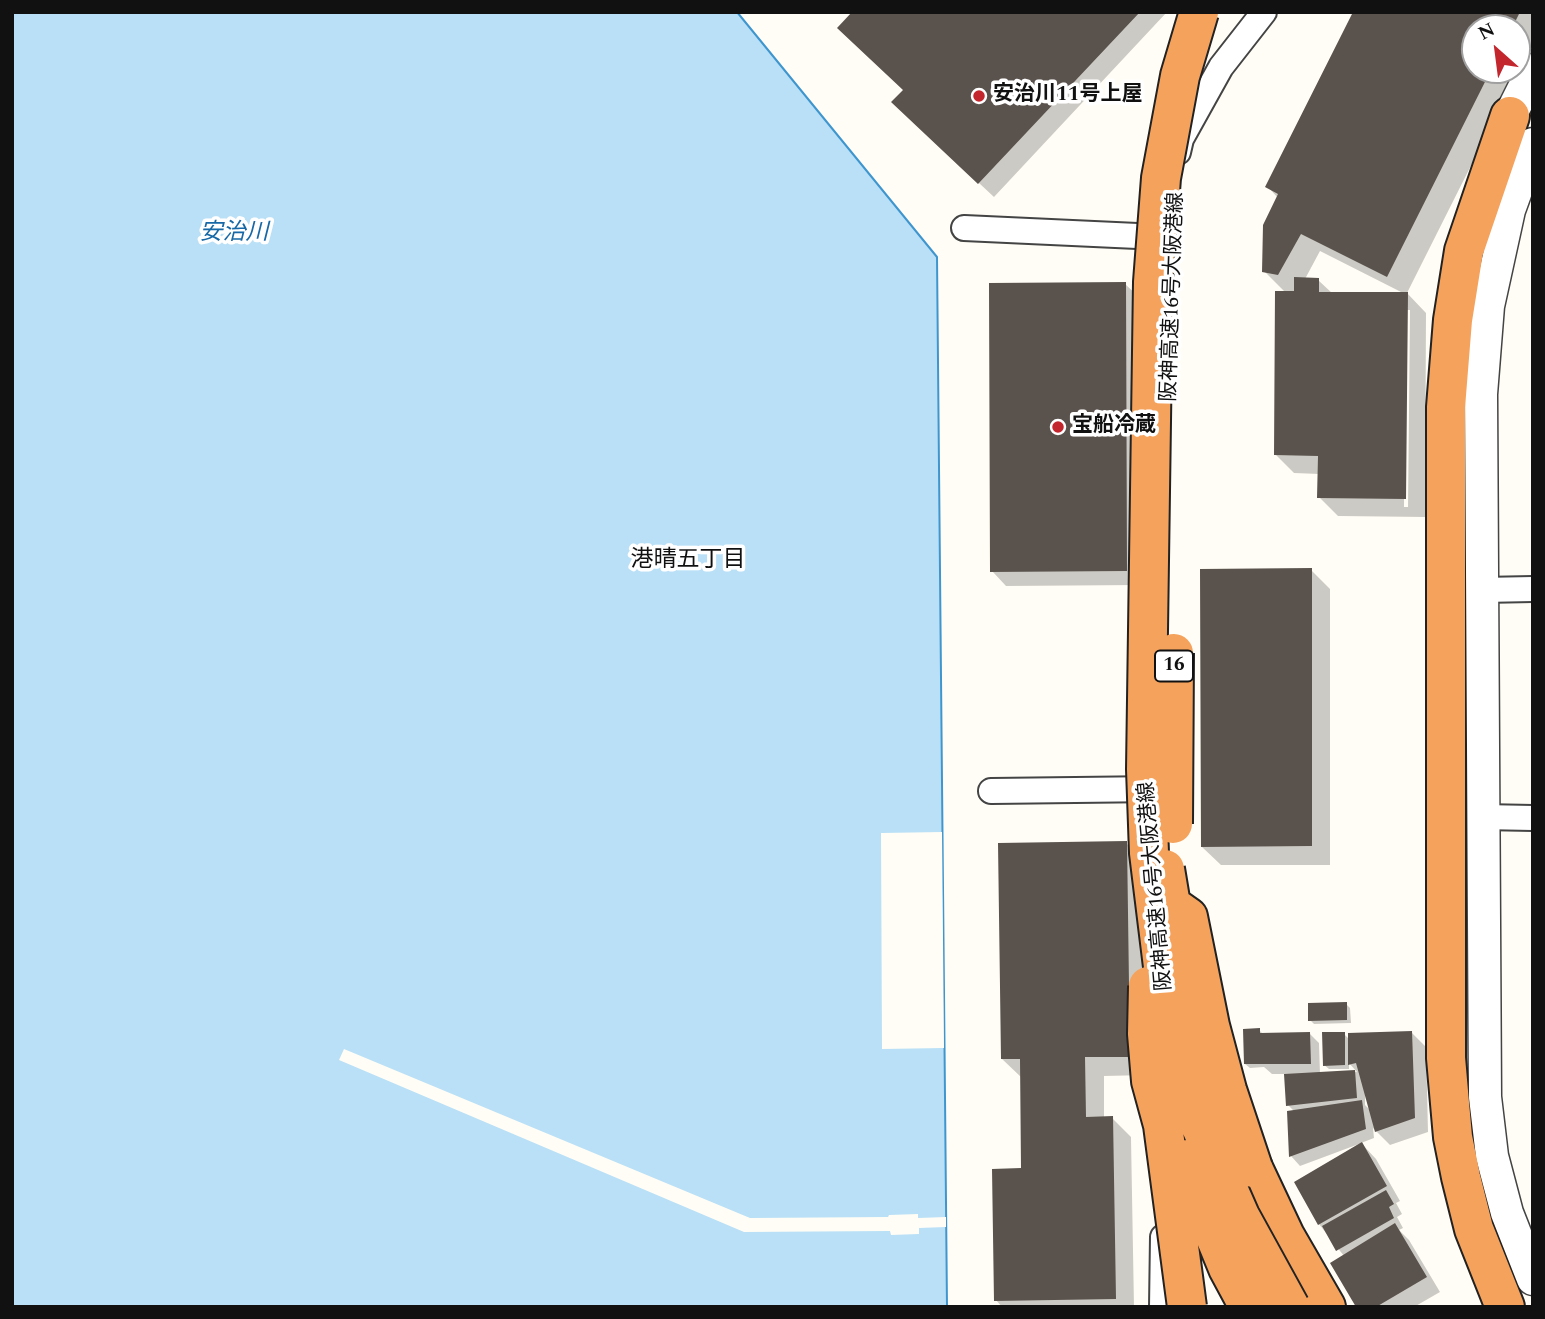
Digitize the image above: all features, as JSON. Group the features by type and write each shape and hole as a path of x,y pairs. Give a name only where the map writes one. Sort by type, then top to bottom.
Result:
{"highway":[{"name":"阪神高速16号大阪港線","path":"1199,12 1180,76 1161,178 1153,282 1147,813 1174,1034 1201,1127 1240,1216 1290,1307"},
{"name":"阪神高速16号大阪港線","path":"1217,12 1195,81 1178,177 1175,229 1170,389 1169,789 1177,1009 1186,1109 1196,1151 1209,1188 1270,1307"},
{"path":"1505,1307 1474,1229 1461,1177 1453,1137 1446,1058 1446,407 1453,320 1464,251 1522,130"},
{"path":"1150,543 1158,646 1162,836 1171,905 1188,917 1210,1026 1253,1168 1285,1236 1326,1307"},
{"path":"1169,789 1148,981 1147,1034 1151,1081 1163,1125 1187,1307"},
{"name":"16","path":"1164,969 1156,990 1154,1010 1169,1112 1196,1192 1249,1307"}],"street":[{"path":"1162,1307 1163,1205 1177,1168 1212,1144 1169,789 1159,237 1181,139 1221,67 1264,12"},
{"path":"1533,70 1509,210 1488,306 1481,394 1485,1097 1490,1144 1507,1213 1533,1279"},
{"path":"964,228 1159,237"},
{"path":"1482,590 1533,589"},
{"path":"991,791 1169,789"},
{"path":"1482,817 1533,818"}],"water":[{"name":"安治川","path":"12,12 737,12 937,257 947,1307 12,1307"}],"pier":[{"path":"942,832 944,1048 882,1049 881,833"},
{"path":"344,1049 750,1218 888,1217 918,1214 918,1218 946,1217 946,1227 919,1228 919,1234 891,1235 890,1231 744,1232 339,1060"}],"building":[{"name":"安治川11号上屋","path":"852,12 1140,12 978,184 891,102 903,90 837,28"},
{"path":"1353,12 1520,12 1461,14 1461,84 1484,84 1387,277 1301,234 1278,275 1262,272 1263,225 1278,194 1265,187"},
{"path":"1294,277 1319,278 1319,292 1408,292 1406,499 1317,498 1318,456 1274,455 1275,291 1294,291"},
{"name":"宝船冷蔵","path":"1126,282 1127,571 990,572 989,283"},
{"path":"1312,568 1312,846 1201,847 1200,569"},
{"path":"1127,841 1130,1057 1085,1057 1086,1117 1113,1116 1116,1299 994,1301 992,1169 1021,1168 1020,1059 1001,1059 998,843"},
{"path":"1347,1002 1347,1020 1308,1021 1308,1003"},
{"path":"1260,1028 1260,1033 1310,1032 1311,1064 1244,1064 1243,1029"},
{"path":"1412,1031 1415,1118 1375,1132 1356,1063 1348,1065 1348,1033"},
{"path":"1322,1032 1345,1032 1345,1065 1323,1066"},
{"path":"1355,1070 1357,1098 1286,1106 1284,1074"},
{"path":"1362,1100 1366,1129 1289,1157 1287,1111"},
{"path":"1362,1142 1387,1186 1318,1225 1294,1182"},
{"path":"1386,1190 1394,1204 1389,1207 1394,1218 1336,1251 1322,1226"},
{"path":"1395,1223 1427,1277 1376,1307 1356,1307 1330,1263"}],"place":[{"name":"安治川11号上屋","path":"979,96"},
{"name":"宝船冷蔵","path":"1058,427"}],"district":[{"name":"港晴五丁目","path":"688,561"}]}
